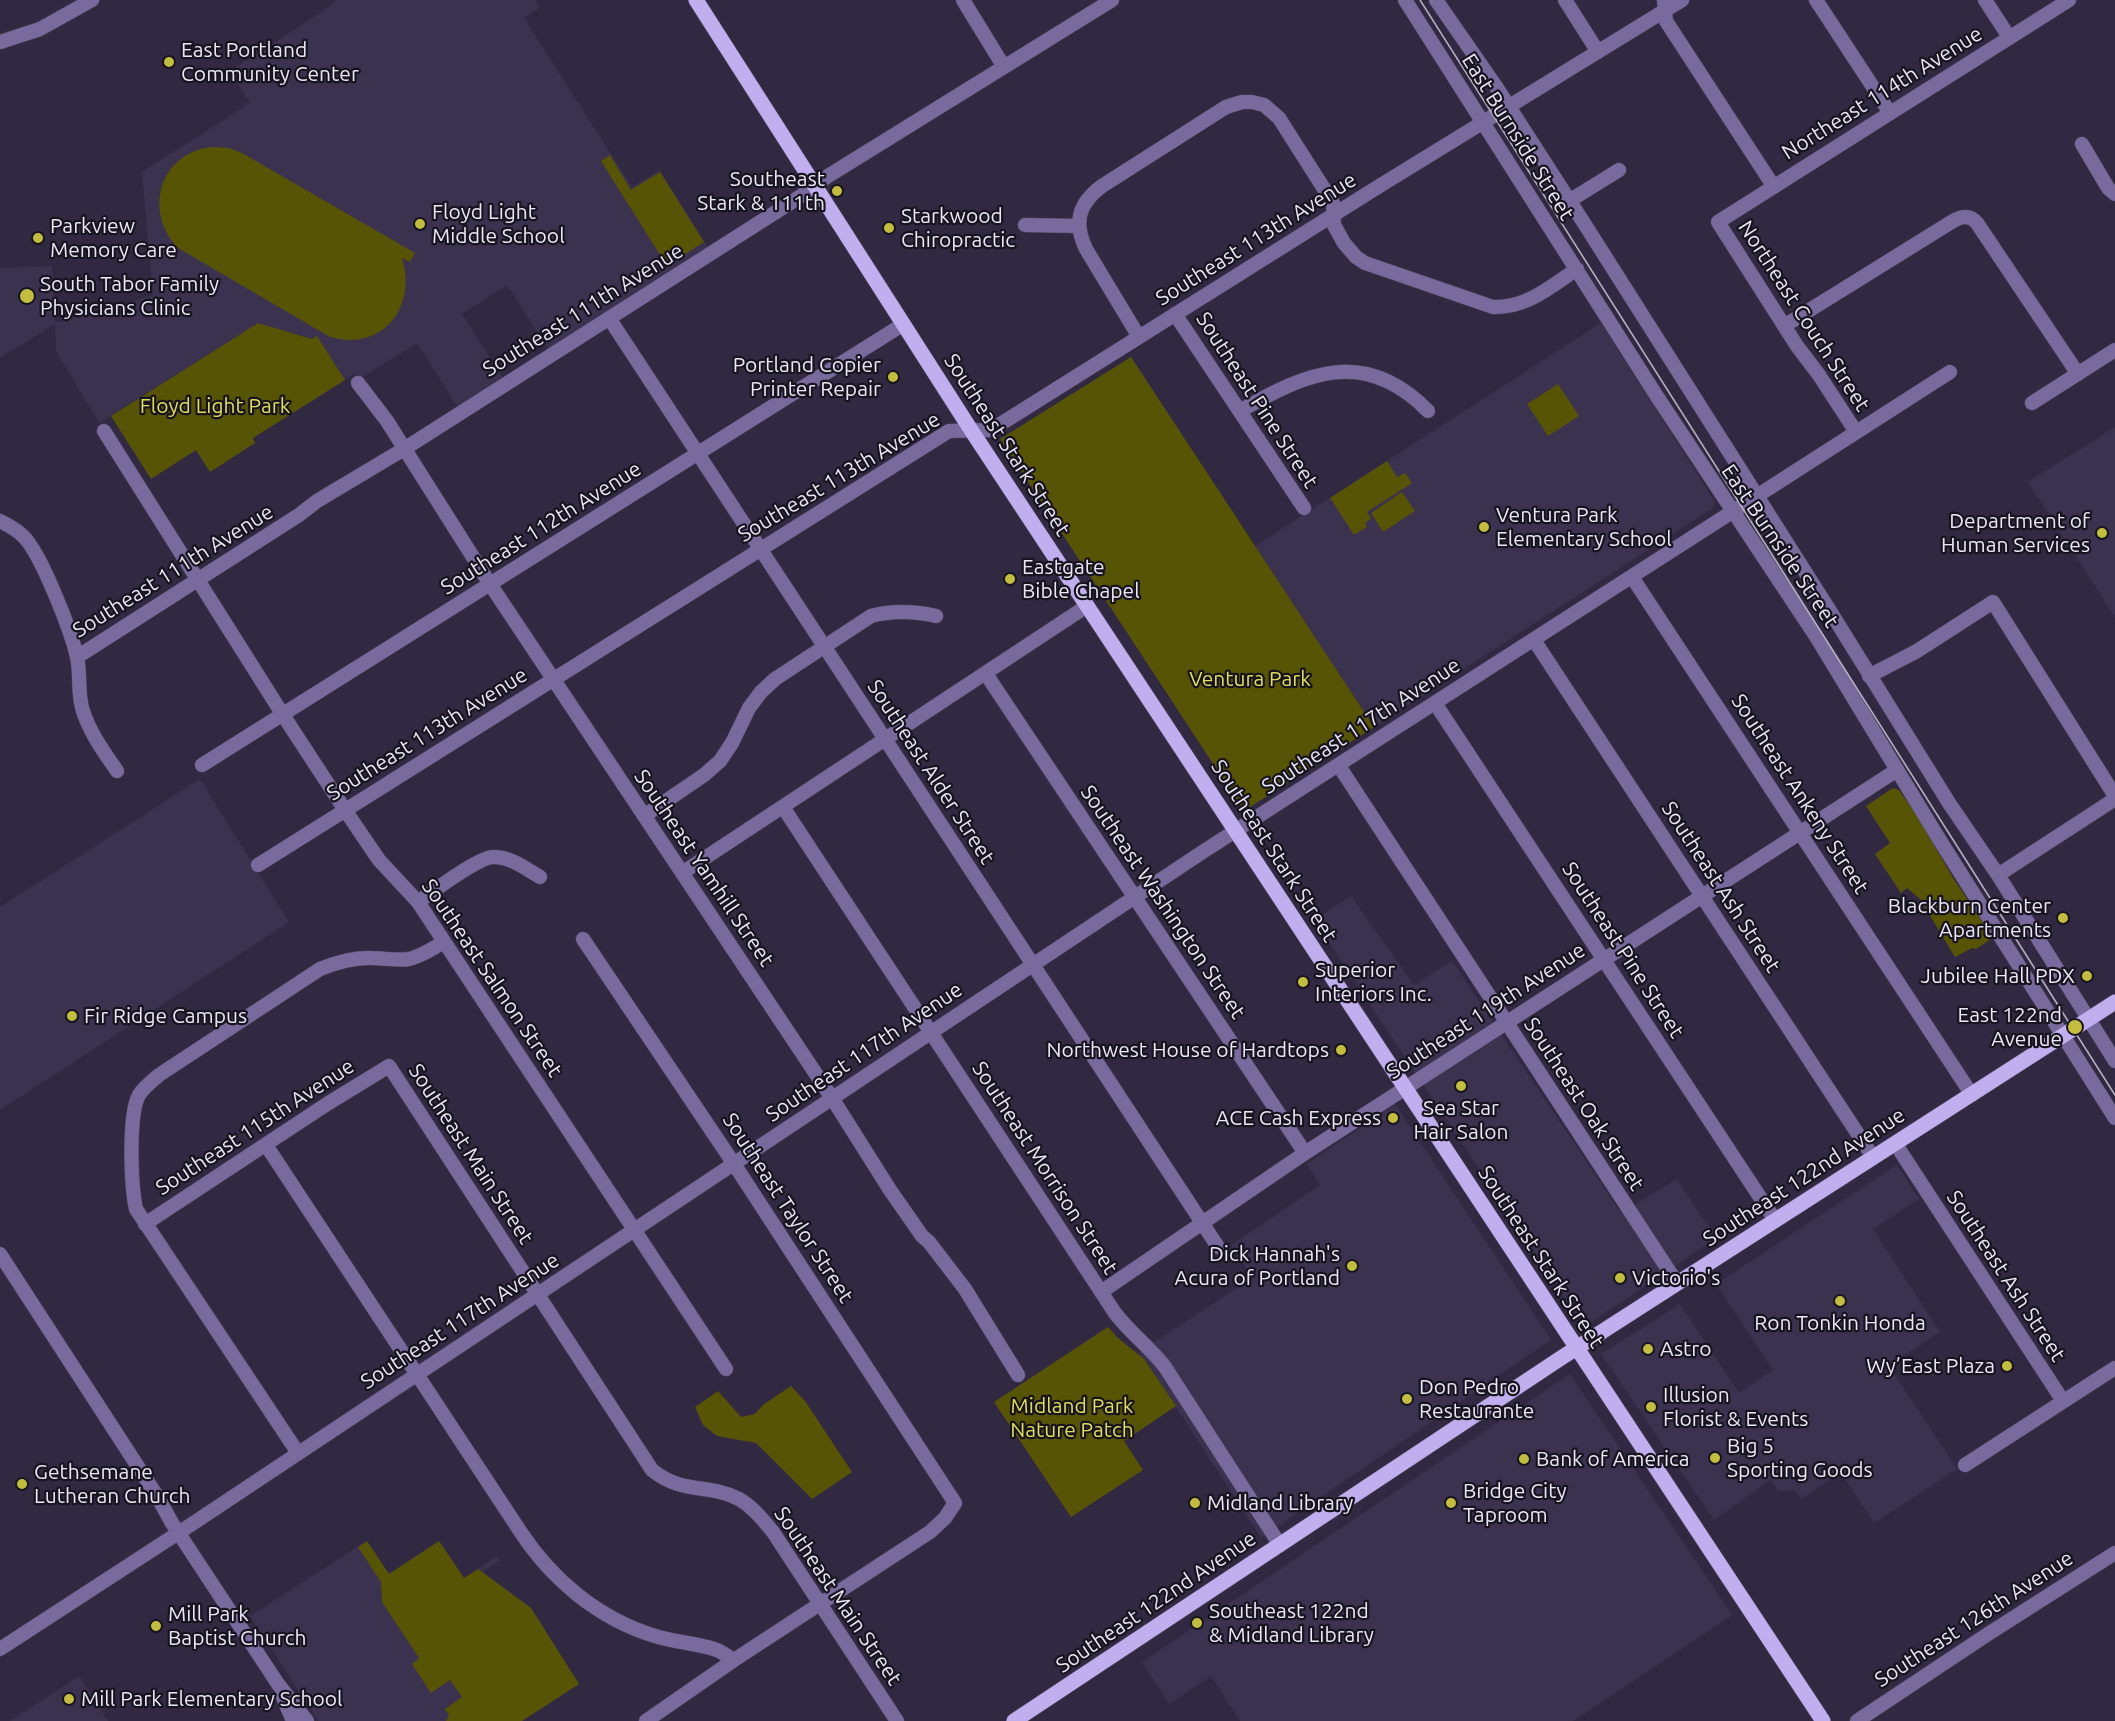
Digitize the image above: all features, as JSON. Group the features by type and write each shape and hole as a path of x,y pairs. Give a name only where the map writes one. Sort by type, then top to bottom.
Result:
{"main road":[{"name":"Southeast Stark Street","path":"696,0 902,325 1823,1721"},
{"name":"Southeast 122nd Avenue","path":"1014,1721 1576,1348 2115,1002"}],"street":[{"path":"0,42 40,28 92,0"},
{"path":"963,0 1004,67"},
{"name":"Southeast 111th Avenue","path":"77,657 299,515 317,501 404,449 828,176 1112,0"},
{"name":"East Burnside Street","path":"1405,0 1732,512 1817,638 1939,839 2115,1118"},
{"name":"East Burnside Street","path":"1436,0 1508,106 1830,611 1949,803 1998,874 2083,1023 2115,1060"},
{"path":"1565,0 1598,52"},
{"name":"Southeast 113th Avenue","path":"258,865 949,431 991,430 1598,52 1665,5 1682,0"},
{"path":"1816,0 1890,113"},
{"path":"1985,0 2009,38"},
{"name":"Northeast 114th Avenue","path":"1718,222 2069,0"},
{"path":"1665,5 1666,21 1774,187"},
{"path":"1139,337 1080,237 1078,226 1080,215 1089,196 1102,186 1227,107 1242,102 1264,105 1279,118 1333,203 1334,225 1344,243 1356,257 1365,263 1493,307 1516,306 1528,301 1577,269"},
{"path":"2082,144 2108,188 2115,194"},
{"path":"1569,201 1618,170"},
{"path":"1784,326 1958,218 1969,218 1977,223 2078,374"},
{"name":"Northeast Couch Street","path":"1718,222 1784,326 1856,432"},
{"path":"1025,225 1078,226"},
{"name":"Southeast Pine Street","path":"1175,314 1304,508"},
{"name":"Southeast Alder Street","path":"609,318 1218,1247"},
{"name":"Southeast 112th Avenue","path":"202,765 902,325"},
{"path":"2032,403 2115,350"},
{"path":"1240,411 1294,382 1331,372 1362,374 1383,380 1407,391 1428,411"},
{"name":"Southeast 117th Avenue","path":"0,1649 1236,831 1950,372"},
{"name":"Southeast Yamhill Street","path":"358,383 387,421 553,680 922,1236 965,1289 1018,1375"},
{"name":"Southeast Salmon Street","path":"104,431 345,810 379,860 418,902 726,1369"},
{"path":"0,521 23,536 36,555 69,631 77,657 82,709 90,729 117,771"},
{"name":"Southeast Ankeny Street","path":"1632,576 1972,1095"},
{"path":"1869,676 1917,651 1993,602 2115,797 1998,874"},
{"path":"682,873 1087,606"},
{"path":"644,816 704,776 720,761 761,692 775,679 823,646 871,616 888,611 916,612 936,616"},
{"name":"Southeast Ash Street","path":"1534,640 1873,1157"},
{"name":"Southeast Washington Street","path":"986,674 1305,1154"},
{"name":"Southeast Pine Street","path":"1435,703 1775,1220"},
{"name":"Southeast Oak Street","path":"1338,766 1677,1283"},
{"name":"Southeast 119th Avenue","path":"1101,1292 1405,1088 1898,770"},
{"name":"Southeast Morrison Street","path":"783,807 1101,1292 1122,1322 1152,1350 1165,1367 1280,1545"},
{"path":"418,902 478,862 491,856 507,859 540,877"},
{"name":"Southeast Taylor Street","path":"583,939 734,1164 955,1503 945,1518 930,1532 820,1604"},
{"path":"298,1453 136,1209 133,1194 132,1154 135,1108 139,1096 159,1075 320,969 352,958 399,960 410,958 444,942"},
{"name":"Southeast 115th Avenue","path":"145,1224 389,1066"},
{"name":"Southeast Main Street","path":"389,1066 652,1470 672,1484 716,1491 740,1500 758,1514 773,1532 897,1721"},
{"name":"Southeast Ash Street","path":"1895,1143 2063,1401"},
{"path":"266,1145 526,1540 545,1565 570,1589 594,1607 634,1629 673,1641 716,1649 734,1660"},
{"path":"0,1254 4,1270 156,1496 278,1684 307,1721"},
{"path":"1965,1465 2115,1368"},
{"name":"Southeast 126th Avenue","path":"1857,1721 2115,1552"},
{"path":"646,1721 820,1604"},
{"path":"278,1684 293,1721"}],"shaded area":[{"name":"Floyd Light Middle School","path":"336,0 535,0 540,7 524,18 632,187 660,170 708,247 548,349 507,285 462,314 503,378 457,406 417,343 359,379 355,373 345,380 317,336 312,339 258,323 99,423 56,351 55,324 0,358 0,268 52,266 55,323 153,295 142,172 250,103 230,71 328,8"},
{"name":"Ventura Park Elementary School","path":"1601,323 1715,502 1713,508 1374,727 1255,546"},
{"path":"2115,427 2115,617 2028,482"},
{"name":"Fir Ridge Campus","path":"200,779 289,922 0,1110 0,907"},
{"path":"1351,896 1414,985 1452,961 1621,1213 1677,1179 1703,1219 1718,1237 1584,1327 1314,920"},
{"path":"1395,1104 1551,1340 1261,1538 1148,1364 1138,1353 1252,1278 1231,1245 1320,1185 1307,1164"},
{"path":"1897,1165 1919,1199 1873,1229 1940,1332 1889,1366 1957,1469 1874,1523 1841,1473 1801,1499 1794,1490 1778,1491 1770,1480 1714,1520 1601,1354 1680,1304 1739,1393 1773,1370 1716,1284"},
{"path":"1570,1374 1732,1615 1573,1721 1240,1721 1211,1676 1169,1704 1142,1662"},
{"path":"367,1541 389,1574 439,1541 464,1578 497,1556 500,1560 483,1572 531,1608 579,1684 522,1721 318,1721 250,1616"},
{"name":"Mill Park Elementary School","path":"78,1677 108,1721 10,1721"}],"green space":[{"path":"210,147 229,148 242,153 415,253 410,262 402,258 405,293 392,322 380,332 366,338 349,340 330,337 178,248 167,234 161,218 159,202 162,187 168,173 178,161 192,152"},
{"path":"610,155 631,190 660,172 704,242 667,266 601,161"},
{"name":"Floyd Light Park","path":"258,323 312,339 317,336 345,380 253,438 255,443 210,472 196,450 151,479 111,416"},
{"name":"Ventura Park","path":"1131,357 1374,727 1244,811 1000,439"},
{"path":"1558,384 1579,416 1548,436 1527,404"},
{"path":"1387,461 1397,477 1405,473 1412,483 1367,512 1371,519 1365,523 1367,527 1354,535 1330,498"},
{"path":"1402,492 1415,511 1383,532 1371,513"},
{"path":"1893,788 1899,790 1916,814 1953,878 1988,930 1991,939 1976,949 1972,948 1955,957 1920,899 1907,888 1901,893 1875,854 1890,843 1866,806"},
{"name":"Midland Park Nature Patch","path":"1108,1327 1144,1359 1176,1406 1124,1441 1143,1470 1071,1517 994,1402"},
{"path":"791,1386 805,1401 852,1472 812,1499 756,1443 717,1436 703,1425 695,1407 718,1391 741,1417 755,1414 763,1405"},
{"path":"367,1541 389,1574 439,1541 464,1578 478,1569 531,1608 579,1684 522,1721 446,1721 449,1715 445,1709 462,1697 450,1680 431,1693 412,1664 419,1658 382,1602 381,1582 358,1547"}],"tram line":[{"path":"1420,0 2115,1095"}],"place":[{"name":"East Portland Community Center","path":"169,62"},
{"name":"Southeast Stark & 111th","path":"837,191"},
{"name":"Floyd Light Middle School","path":"420,224"},
{"name":"Starkwood Chiropractic","path":"889,228"},
{"name":"Parkview Memory Care","path":"38,238"},
{"name":"South Tabor Family Physicians Clinic","path":"27,296"},
{"name":"Portland Copier Printer Repair","path":"893,377"},
{"name":"Ventura Park Elementary School","path":"1484,527"},
{"name":"Department of Human Services","path":"2102,533"},
{"name":"Eastgate Bible Chapel","path":"1010,579"},
{"name":"Blackburn Center Apartments","path":"2063,918"},
{"name":"Jubilee Hall PDX","path":"2087,976"},
{"name":"Superior Interiors Inc.","path":"1303,982"},
{"name":"Fir Ridge Campus","path":"72,1016"},
{"name":"East 122nd Avenue","path":"2075,1027"},
{"name":"Northwest House of Hardtops","path":"1341,1050"},
{"name":"Sea Star Hair Salon","path":"1461,1086"},
{"name":"ACE Cash Express","path":"1393,1118"},
{"name":"Dick Hannah's Acura of Portland","path":"1352,1266"},
{"name":"Victorio's","path":"1620,1278"},
{"name":"Ron Tonkin Honda","path":"1840,1301"},
{"name":"Astro","path":"1648,1349"},
{"name":"Wy’East Plaza","path":"2007,1366"},
{"name":"Don Pedro Restaurante","path":"1407,1399"},
{"name":"Illusion Florist & Events","path":"1651,1407"},
{"name":"Big 5 Sporting Goods","path":"1715,1458"},
{"name":"Bank of America","path":"1524,1459"},
{"name":"Gethsemane Lutheran Church","path":"22,1484"},
{"name":"Midland Library","path":"1195,1503"},
{"name":"Bridge City Taproom","path":"1451,1503"},
{"name":"Southeast 122nd & Midland Library","path":"1197,1623"},
{"name":"Mill Park Baptist Church","path":"156,1626"},
{"name":"Mill Park Elementary School","path":"69,1699"}]}
